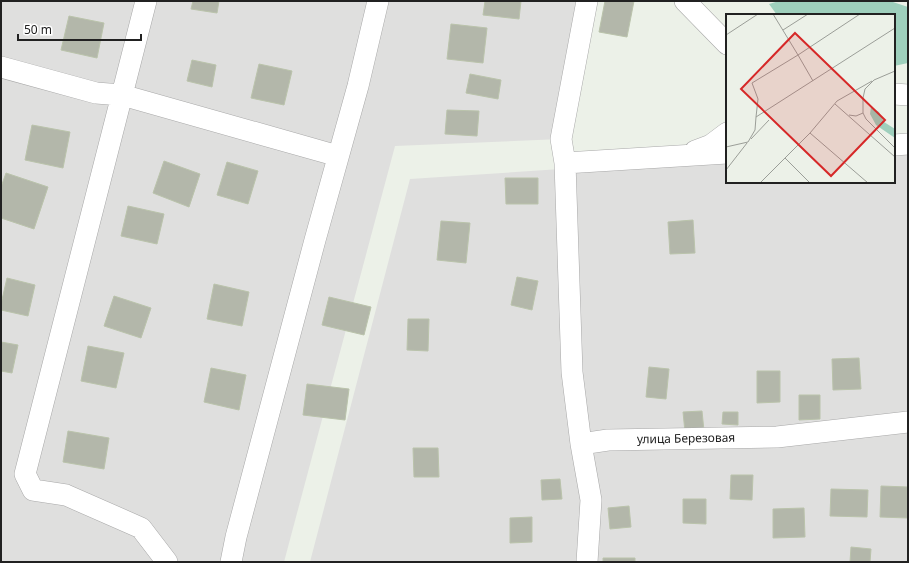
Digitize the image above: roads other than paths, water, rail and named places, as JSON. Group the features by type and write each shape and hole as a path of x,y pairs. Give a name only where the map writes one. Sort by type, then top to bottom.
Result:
{"street":[{"path":"146,1 25,474 33,490 66,495 141,528 166,562"},
{"path":"231,562 236,537 358,86 378,1"},
{"path":"587,1 561,139 565,163 572,372 581,444 591,500 587,562"},
{"path":"685,1 726,43"},
{"path":"1,67 96,93 122,95 338,156"},
{"path":"895,94 908,96"},
{"path":"685,154 711,145 726,134"},
{"path":"895,145 908,144"},
{"path":"565,163 685,154 726,153"},
{"name":"улица Березовая","path":"581,444 608,440 777,437 908,422"}]}
